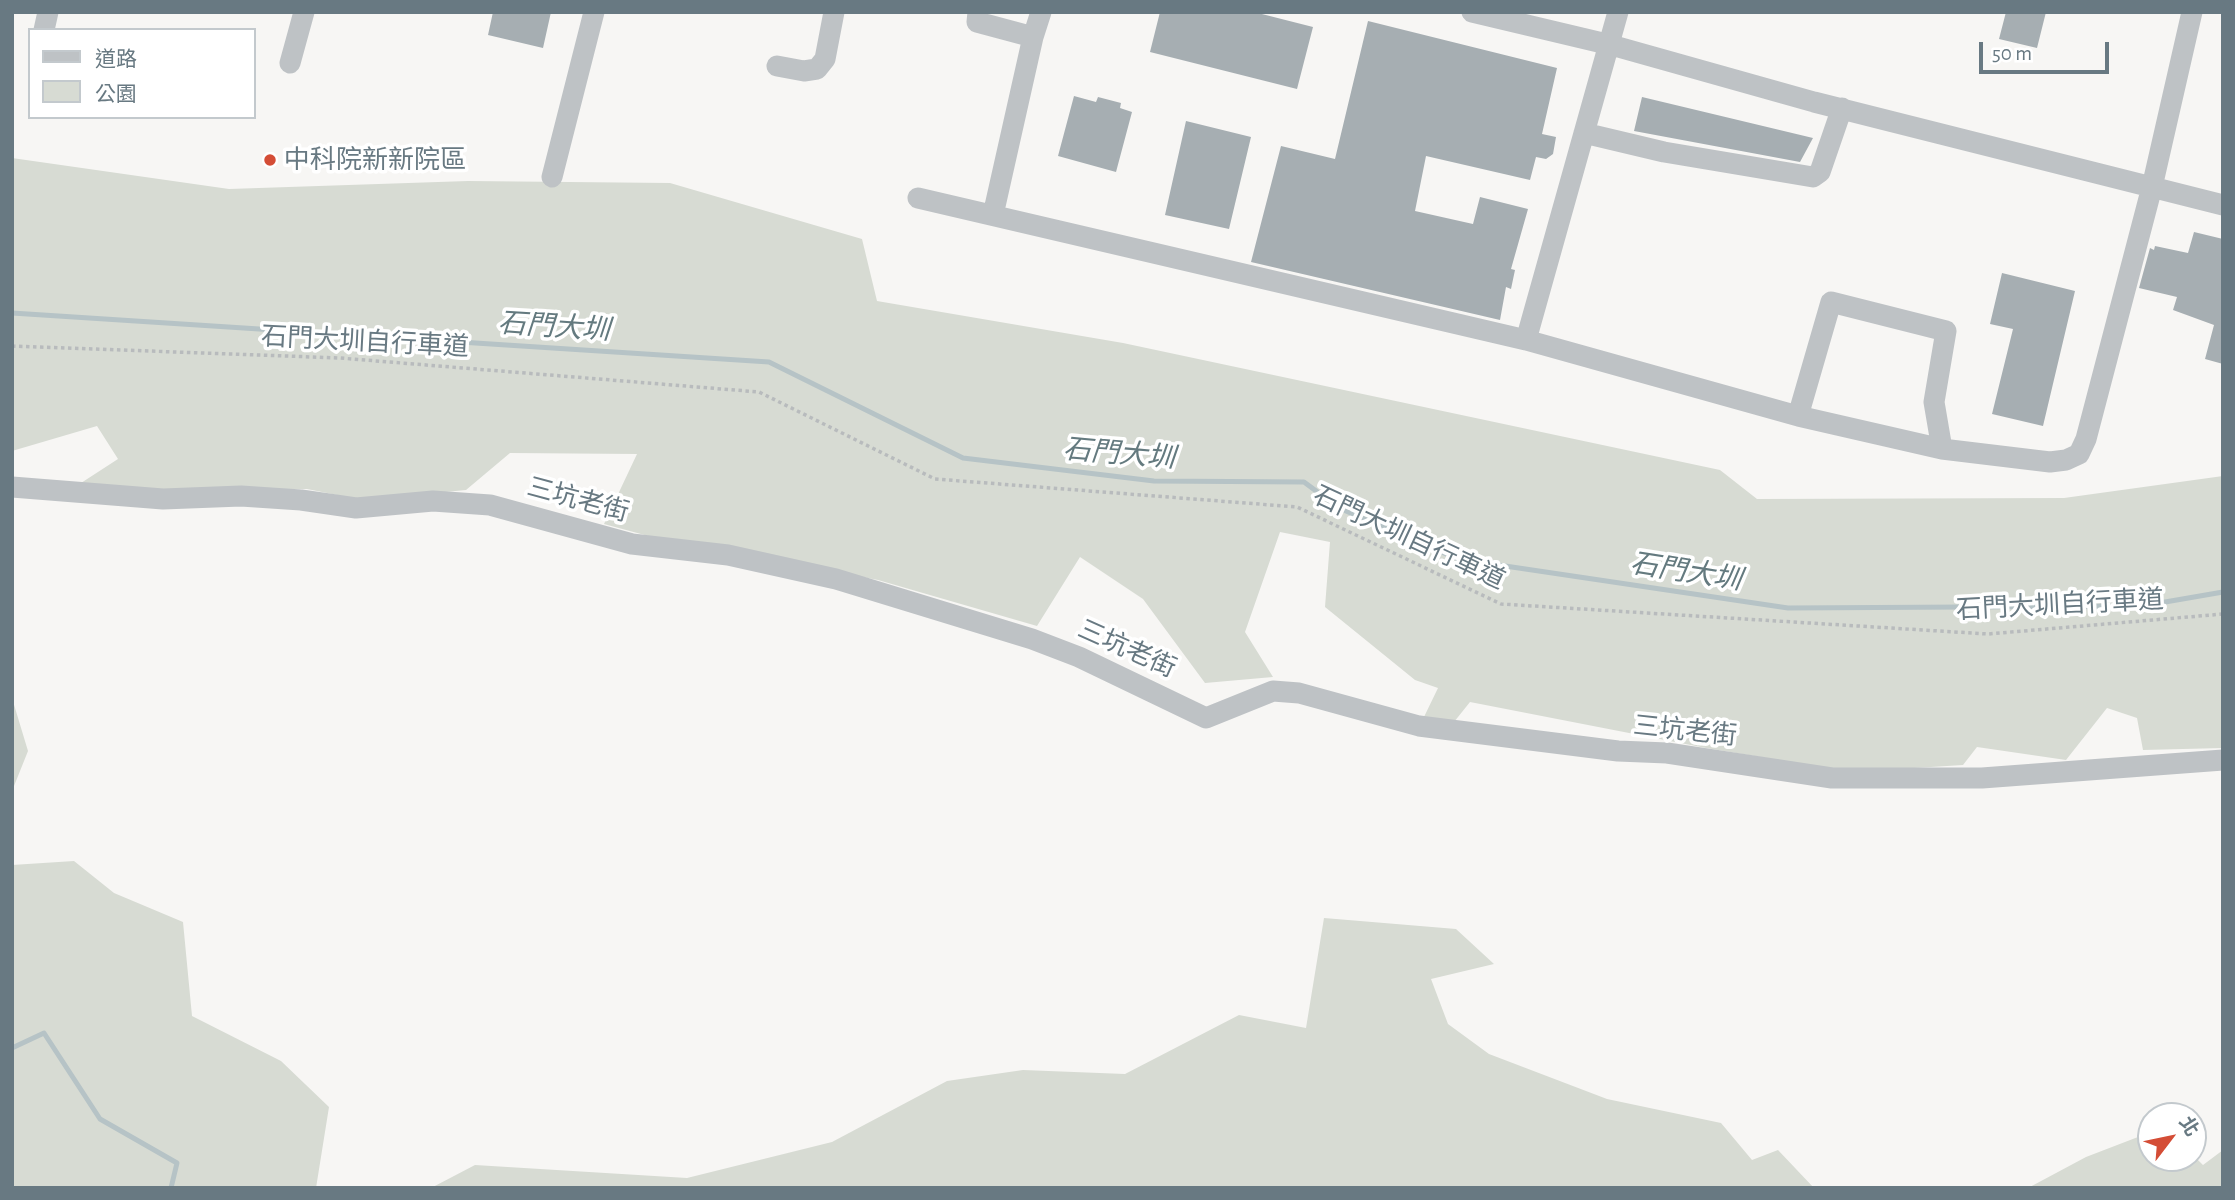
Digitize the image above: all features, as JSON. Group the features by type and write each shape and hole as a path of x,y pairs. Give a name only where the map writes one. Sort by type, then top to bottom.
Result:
{"street":[{"path":"290,63 304,12"},
{"path":"552,177 594,12"},
{"path":"776,66 804,71 817,69 825,59 834,12"},
{"path":"978,12 977,22 1033,37"},
{"path":"993,215 1041,12"},
{"path":"1472,12 1611,45 1842,108 2223,205"},
{"path":"1526,340 1611,45 1618,12"},
{"path":"918,198 1526,340 1798,416 1942,449 2050,462 2079,454 2086,439 2152,187 2192,12"},
{"path":"1584,133 1664,152 1813,177 1820,172 1842,108"},
{"path":"1798,416 1831,302 1946,331 1934,402 1942,449"},
{"name":"三坑老街","path":"12,487 163,499 241,496 301,500 356,508 433,501 490,505 632,544 728,555 836,579 1032,639 1138,684 1206,718 1273,691 1299,693 1419,726 1618,751 1667,754 1832,778 1982,778 2223,760"}],"path":[{"name":"石門大圳自行車道","path":"12,346 340,358 759,392 935,479 1297,507 1501,604 1988,634 2223,614"}],"green space":[{"path":"12,158 229,189 468,181 670,183 862,239 877,301 1123,343 1720,470 1757,499 2064,498 2223,476 2223,748 2143,750 2137,718 2107,708 2066,760 1977,747 1963,765 1851,772 1706,748 1470,702 1454,722 1423,719 1438,688 1415,680 1325,607 1330,542 1280,532 1245,632 1273,677 1205,683 1143,599 1080,557 1037,626 878,580 652,537 604,524 637,454 510,453 466,490 362,500 307,489 164,490 81,483 118,459 97,426 12,451"},
{"path":"12,698 28,751 12,791"},
{"path":"74,861 114,893 183,922 192,1016 281,1061 329,1107 316,1188 12,1188 12,865"},
{"path":"1324,918 1456,929 1494,964 1431,979 1448,1024 1489,1054 1607,1099 1721,1123 1752,1160 1778,1150 1814,1188 431,1188 475,1165 687,1178 832,1142 947,1081 1023,1070 1125,1074 1239,1015 1306,1028"},
{"path":"2137,1137 2137,1172 2207,1172 2207,1162 2223,1150 2223,1188 2028,1188 2086,1157"}],"building":[{"path":"493,12 551,12 543,48 488,35"},
{"path":"1160,12 1254,12 1313,27 1297,89 1150,52"},
{"path":"2006,12 2046,12 2037,48 1999,39"},
{"path":"1368,21 1557,68 1542,134 1556,137 1553,154 1546,159 1536,157 1530,180 1426,156 1415,211 1473,224 1480,197 1528,209 1511,269 1515,270 1511,289 1506,287 1500,320 1251,262 1281,146 1335,159"},
{"path":"1074,96 1096,102 1098,97 1121,103 1120,108 1132,112 1116,172 1058,156"},
{"path":"1642,97 1813,138 1800,162 1634,131"},
{"path":"1186,121 1251,137 1229,229 1165,215"},
{"path":"2194,232 2223,239 2223,364 2205,359 2214,325 2173,310 2177,297 2139,288 2150,248 2154,250 2155,246 2188,253"},
{"path":"2002,273 2075,291 2043,426 1992,414 2013,329 1990,324"}],"waterway":[{"name":"石門大圳","path":"12,313 769,362 963,458 1154,481 1304,482 1339,508 1458,559 1788,608 2142,606 2223,592"},
{"path":"12,1048 44,1033 100,1119 177,1163 171,1188"}],"place":[{"name":"中科院新新院區","path":"270,160"}]}
